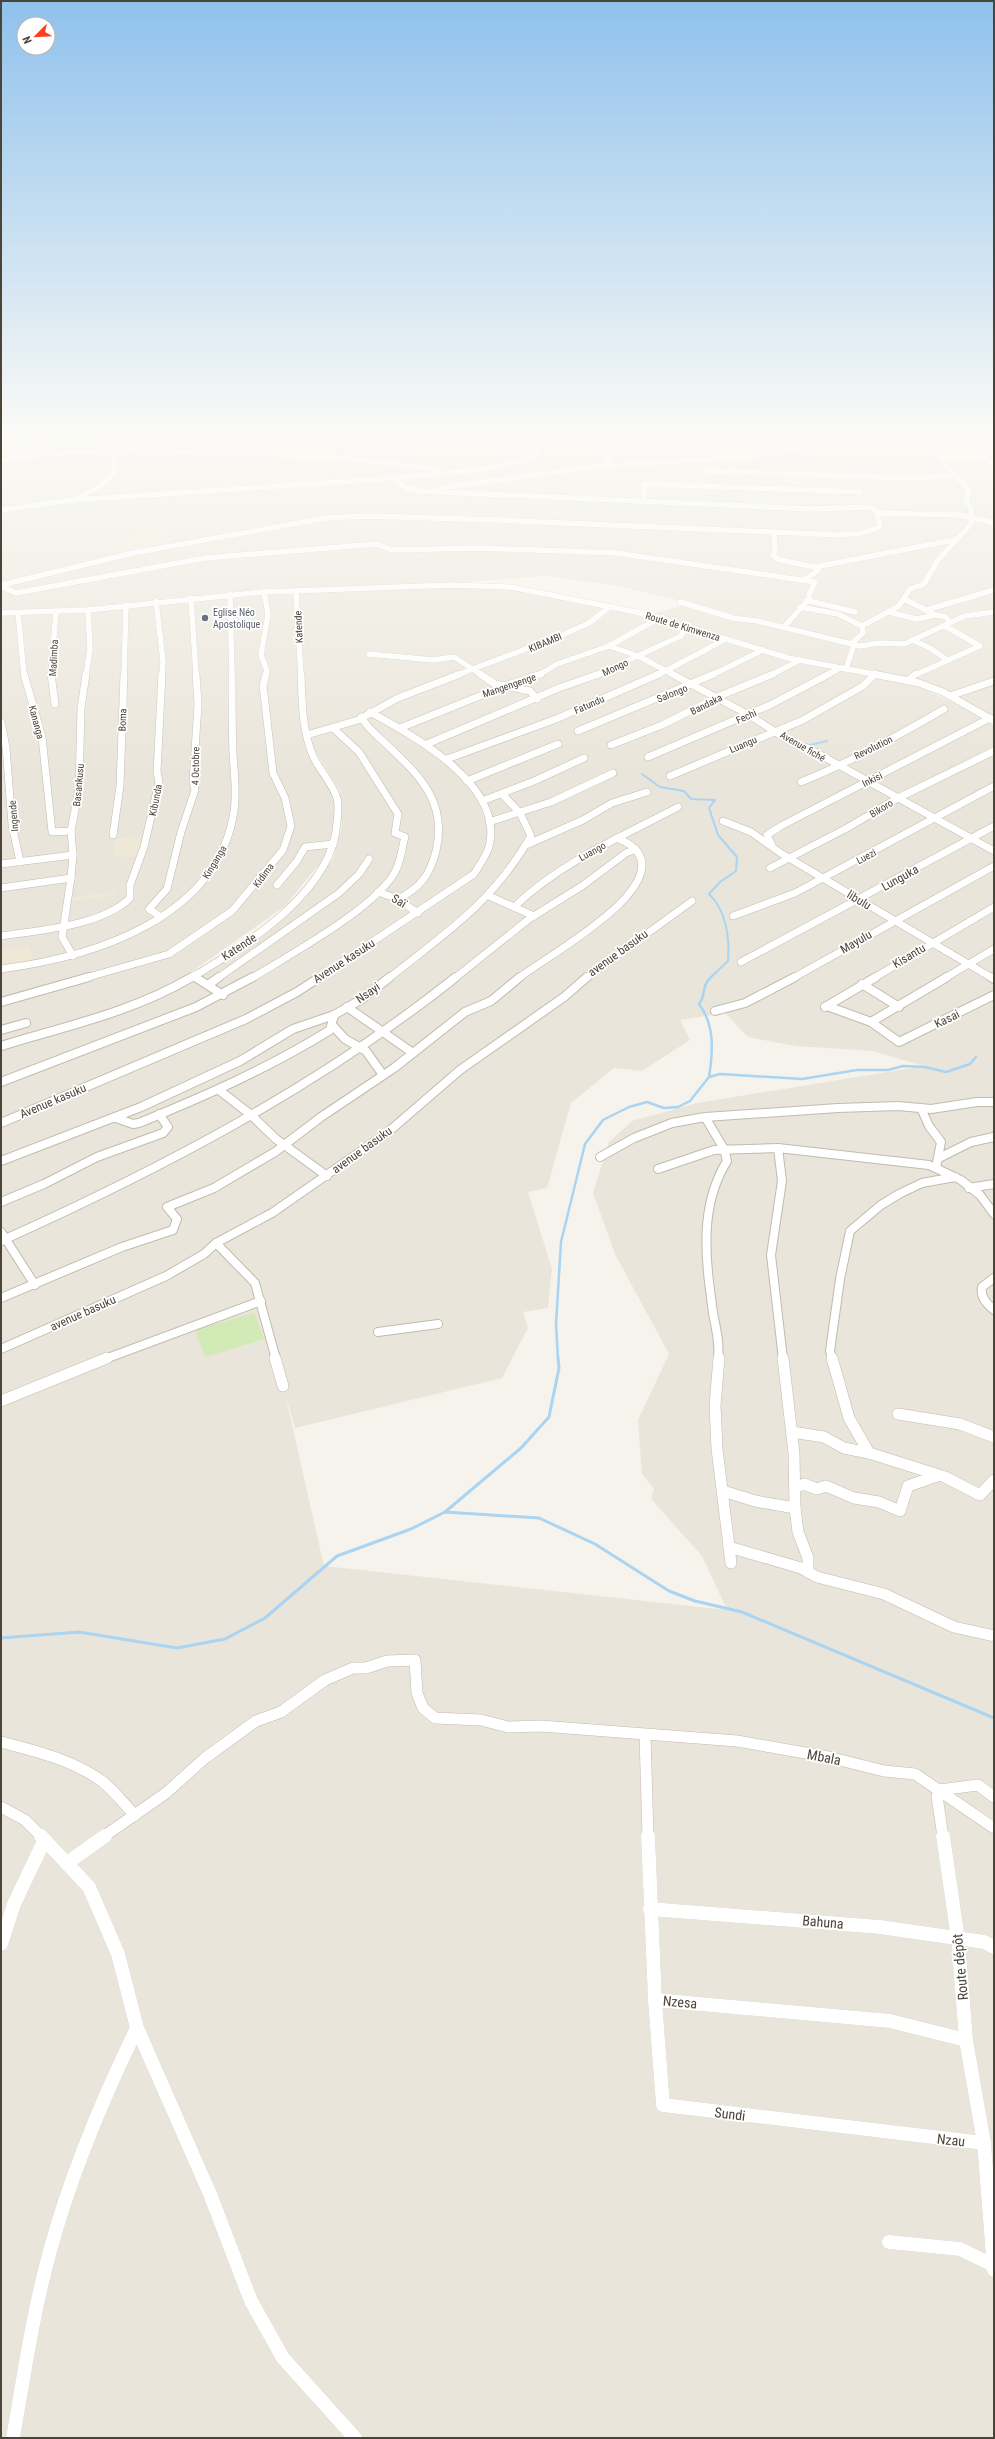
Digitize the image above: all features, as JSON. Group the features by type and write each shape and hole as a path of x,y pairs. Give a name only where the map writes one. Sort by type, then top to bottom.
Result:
{"street":[{"path":"1,586 133,553 162,548"},
{"path":"1,586 16,593 205,558 330,548"},
{"path":"387,548 392,550 478,548 616,554 815,582 809,595 810,598 806,600 784,627"},
{"path":"775,548 773,555 777,560 815,567 914,548"},
{"path":"818,609 838,614 846,620 862,626 889,612 902,603 910,589 924,584 927,575 948,548"},
{"path":"803,580 810,578 819,570 815,567"},
{"name":"Route de Kimwenza","path":"1,613 88,610 156,601 264,592 483,585 524,589 611,606 659,618 800,660 908,680 950,696 992,720"},
{"path":"926,610 994,590"},
{"name":"Katende","path":"1,1046 133,1006 157,996 193,976 273,924 306,890 330,853 338,818 338,804 335,792 313,755 307,735 302,701 296,591"},
{"name":"Kidima","path":"1,1002 169,954 232,911 283,850 290,826 285,798 273,772 263,685 267,671 260,655 268,614 264,592"},
{"name":"Kinganga","path":"1,969 41,965 73,956 129,934 161,917 181,903 202,882 223,850 234,811 230,594"},
{"name":"4 Octobre","path":"161,917 149,909 167,889 172,877 181,832 195,790 193,782 198,704 191,598"},
{"path":"904,599 936,615 946,617 948,624 980,646 947,660 908,680"},
{"path":"806,600 828,605 848,612 855,612 846,620"},
{"name":"Kibunda","path":"1,936 65,926 117,910 130,898 130,885 144,847 159,782 157,772 163,661 156,601"},
{"path":"680,602 732,618 784,627 853,644 901,644 969,616 994,612"},
{"name":"Boma","path":"113,835 120,786 126,605"},
{"path":"800,608 824,609 828,605"},
{"name":"KIBAMBI","path":"474,670 589,623 611,606"},
{"name":"Basankusu","path":"73,956 62,937 65,926 73,855 71,831 80,789 81,708 90,649 88,610"},
{"name":"Madimba","path":"55,704 50,672 56,611"},
{"path":"889,612 916,619 936,615"},
{"name":"Kananga","path":"18,613 24,676 42,737 52,832 71,831"},
{"name":"Mangengenge","path":"400,728 507,685 540,675 557,664 609,646 659,618"},
{"name":"Mongo","path":"427,744 537,699 559,688 603,673 681,636 686,626"},
{"path":"843,668 853,644 863,633 862,626"},
{"name":"Fatundu","path":"447,759 556,719 617,691 646,682 726,639"},
{"path":"912,640 924,645 947,660"},
{"name":"Avenue fiché","path":"609,646 638,656 718,698 775,730 794,744 810,749 839,767 866,780 994,851"},
{"name":"Salongo","path":"578,731 693,685 763,650"},
{"path":"369,654 433,660 454,657 495,684 507,685 524,691 530,691 537,699"},
{"name":"Bandaka","path":"611,745 652,731 718,698 787,669 800,660"},
{"name":"Fechi","path":"648,757 749,715 810,686 843,668"},
{"path":"307,735 333,728 361,717 433,684 474,670"},
{"name":"Luangu","path":"670,776 775,730 803,720 825,706 863,686 875,674"},
{"path":"950,696 994,682"},
{"name":"Revolution","path":"801,782 839,767 853,756 899,735 944,709"},
{"name":"Avenue kasuku","path":"1,1123 246,1019 297,992 464,882 482,864 490,847 489,822 482,801 467,781 447,759 427,744 370,712"},
{"path":"361,717 378,737 410,767 432,796 439,815 441,836 429,875 422,886 398,900"},
{"name":"Inkisi","path":"773,846 767,835 866,780 992,720"},
{"name":"Ingende","path":"1,722 6,746 12,824 20,862"},
{"path":"1,1082 223,995 336,924 378,892 396,870 405,837 395,833 398,814 374,774 359,752 333,728"},
{"path":"467,781 558,744"},
{"name":"Bikoro","path":"770,868 847,828 898,798 994,751"},
{"path":"482,801 502,794 584,758"},
{"path":"489,822 551,802 613,773"},
{"name":"Luezi","path":"733,916 777,900 823,878 936,819 994,786"},
{"path":"526,845 583,820 612,803 647,792"},
{"name":"Nsayi","path":"1,1161 116,1118 222,1070 300,1026 334,1015 376,990 468,916 489,896 515,864 531,836 520,813 502,794"},
{"name":"Luango","path":"514,907 536,886 561,870 617,838 678,807"},
{"name":"libulu","path":"723,821 751,832 788,858 967,965 994,979"},
{"name":"Lunguka","path":"741,962 860,900 994,826"},
{"path":"1,1298 35,1285 122,1247 173,1230 177,1218 167,1207 214,1188 226,1179 275,1152 284,1144 383,1076 465,1012 491,1001 493,996 509,987 542,960 611,914 642,878 643,864 636,849 617,838"},
{"path":"277,884 297,861 305,847 333,844"},
{"path":"35,1285 3,1237 86,1203 178,1157 251,1115 359,1047 450,981 534,916 582,886 626,853 636,849"},
{"path":"1,864 73,855"},
{"path":"208,985 260,951 350,885 365,867 369,859"},
{"name":"Mayulu","path":"715,1011 730,1008 764,994 893,920 994,866"},
{"path":"1,888 71,878"},
{"name":"Saï","path":"378,892 398,900 418,913"},
{"path":"489,896 534,916"},
{"name":"avenue basuku","path":"1,1349 166,1276 204,1254 216,1243 272,1213 327,1176 415,1111 460,1070 564,997 597,968 692,901"},
{"name":"Kisantu","path":"871,1022 826,1006 994,907"},
{"path":"871,1022 899,1007 994,949"},
{"path":"193,976 223,995"},
{"path":"862,984 899,1007"},
{"name":"Kasai","path":"871,1022 899,1042 994,995"},
{"path":"347,1007 413,1053"},
{"path":"116,1118 136,1124 219,1090 294,1053 327,1032 332,1025 334,1015"},
{"path":"1,1030 26,1023"},
{"path":"332,1025 345,1039 359,1047 370,1056 383,1076"},
{"path":"219,1090 251,1115 273,1137 327,1176"},
{"path":"600,1157 634,1138 672,1124 705,1117 838,1108 931,1109 977,1102 994,1102"},
{"path":"920,1108 929,1126 941,1142 936,1168"},
{"path":"1,1202 44,1184 98,1157 163,1133 168,1127 159,1114"},
{"path":"705,1117 724,1149 726,1166 717,1177 710,1197 705,1253 719,1352 714,1406 717,1449 731,1563"},
{"path":"939,1158 971,1142 994,1137"},
{"path":"778,1148 782,1181 778,1196 771,1255 785,1391 792,1432 795,1508 798,1532 808,1558 808,1572"},
{"path":"658,1169 705,1152 724,1149 778,1148 929,1165 956,1177 980,1195 994,1214"},
{"path":"869,1452 849,1418 830,1351 840,1279 850,1231 880,1205 899,1194 922,1183 956,1177"},
{"path":"969,1188 994,1184"},
{"path":"216,1243 255,1283 283,1386"},
{"path":"994,1278 982,1287 981,1292 986,1303 994,1310"},
{"path":"1,1402 109,1357 261,1301"},
{"path":"378,1332 438,1324"},
{"path":"898,1414 960,1424 994,1437"},
{"path":"792,1432 824,1437 844,1448 869,1452 938,1476 980,1495 994,1480"},
{"path":"795,1488 804,1484 817,1489 826,1486 854,1498 879,1502 900,1511 906,1487 912,1481 938,1476"},
{"path":"723,1491 755,1501 795,1508"},
{"path":"729,1547 801,1568 817,1577 884,1594 954,1627 994,1636"},
{"name":"Mbala","path":"135,1815 166,1793 205,1758 256,1721 278,1714 322,1682 348,1669 366,1668 387,1661 416,1660 414,1673 420,1704 428,1715 435,1718 481,1720 508,1727 541,1726 737,1741 828,1757 884,1771 915,1774 994,1828"},
{"name":"Nzesa","path":"645,1735 650,1909 655,2000 890,2021 966,2040"},
{"path":"1,1742 47,1756 98,1780 111,1790 135,1815 67,1863"},
{"path":"939,1790 978,1785 994,1797"},
{"name":"Route dépôt","path":"939,1790 938,1796 958,1939 966,2040 984,2143"},
{"path":"1,1807 25,1820 89,1887 118,1954 137,2028 210,2194 251,2301 283,2358 355,2438"},
{"path":"1,1944 14,1904 44,1841"},
{"name":"Bahuna","path":"650,1909 880,1927 984,1942 994,1947"},
{"name":"Sundi","path":"655,2000 663,2105 798,2122"},
{"path":"13,2438 27,2355 50,2250 84,2148 115,2072 137,2028"},
{"name":"Nzau","path":"798,2122 984,2143"},
{"path":"984,2143 994,2267"},
{"path":"889,2242 960,2249 994,2267"}],"shaded area":[{"path":"1,548 994,548 994,719 917,680 781,654 653,614 690,603 618,586 547,576 421,585 233,592 104,606 1,610"},
{"path":"126,548 157,548 129,553"},
{"path":"462,587 505,589 589,602 660,620 784,658 921,688 954,703 994,726 994,2438 1,2438 1,614 95,610 231,595 296,592 302,701 311,755 333,792 336,804 334,831 325,857 285,906 159,995 182,985 263,936 304,895 333,859 342,827 340,791 312,746 305,708 297,592","holes":["725,1013 748,1037 796,1046 872,1051 924,1066 697,1103 632,1121 609,1142 593,1193 615,1254 669,1354 638,1420 642,1474 654,1489 651,1499 702,1556 727,1610 324,1566 285,1394 295,1428 502,1378 528,1328 523,1312 548,1308 552,1269 528,1192 547,1188 571,1103 614,1068 642,1071 690,1040 680,1020"]},
{"path":"143,837 139,857 115,857 115,839"},
{"path":"115,892 116,895 73,901 72,897"},
{"path":"29,946 33,963 1,968 1,950"}],"green space":[{"path":"254,1313 264,1339 205,1357 195,1330"}],"waterway":[{"path":"810,745 827,741"},
{"path":"642,774 660,787 684,791 691,799 715,800 709,808 718,835 737,857 736,871 720,882 709,894 715,901 723,916 726,925 728,943 728,961 711,977"},
{"path":"709,1077 712,1039 708,1021 699,1004 703,997 704,988 711,977"},
{"path":"709,1077 720,1074 802,1079 857,1070 888,1070 903,1066 925,1067 946,1072 970,1064 976,1057"},
{"path":"558,1359 556,1324 561,1242 585,1144 603,1120 629,1107 647,1102 664,1108 678,1107 690,1101 709,1077"},
{"path":"445,1512 521,1448 549,1417 559,1368 558,1358"},
{"path":"1,1638 79,1632 177,1648 225,1639 265,1618 337,1556 411,1529 445,1512"},
{"path":"445,1512 539,1518 595,1544 669,1591 695,1601 742,1612 994,1718"}],"place":[{"name":"Eglise Néo Apostolique","path":"205,618"}]}
